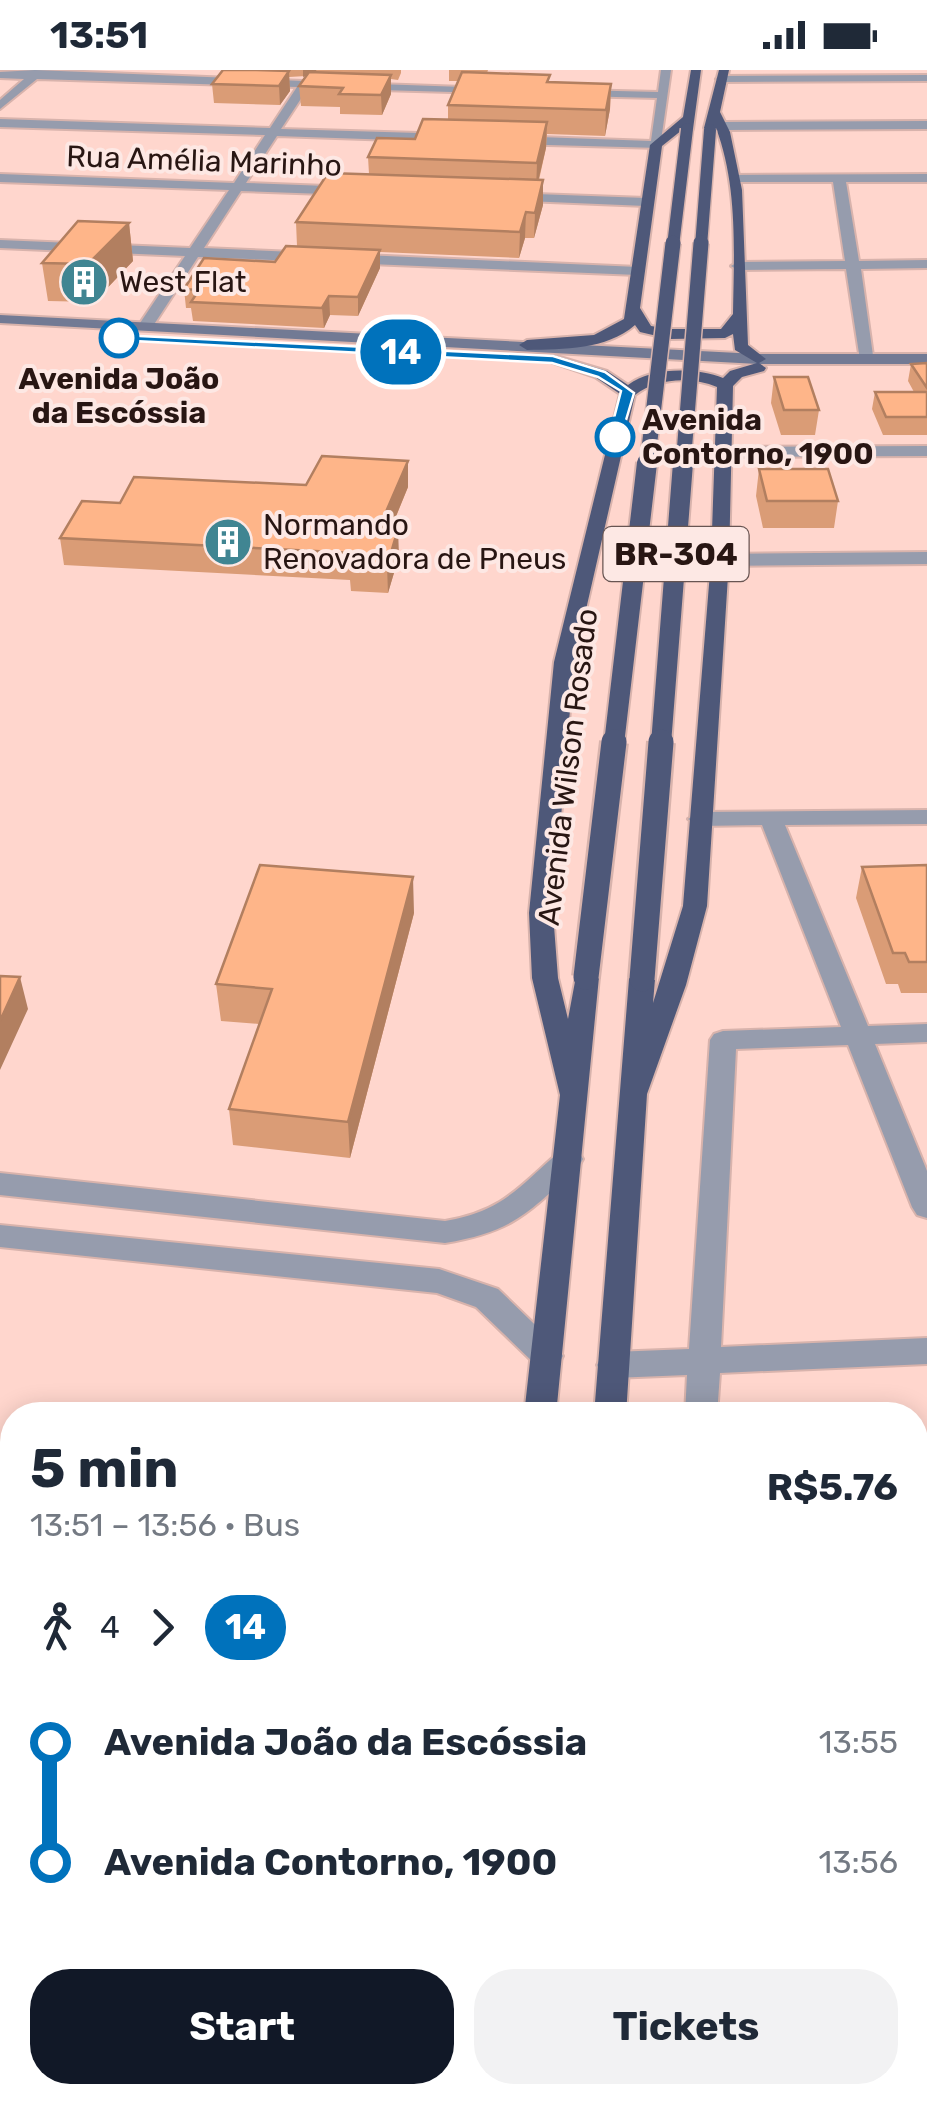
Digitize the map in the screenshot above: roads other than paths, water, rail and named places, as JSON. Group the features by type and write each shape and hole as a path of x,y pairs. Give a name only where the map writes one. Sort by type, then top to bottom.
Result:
{"highway":[{"name":"Avenida Wilson Rosado","path":"542,1402 586,977 696,70"},
{"name":"BR-304","path":"611,1402 642,979 722,74"},
{"path":"632,1102 673,985 694,906 720,560 725,385 736,374 758,364 740,347 733,158 716,122"},
{"path":"528,345 571,343 607,336 626,327 633,308 656,145 688,123"},
{"path":"633,308 641,326 670,334 725,333 740,315"},
{"path":"553,360 602,374 628,393"},
{"path":"575,1100 546,978 541,913 564,662 614,437 628,393 643,381 662,376 714,378 725,385"}],"main road":[{"path":"0,321 528,345 758,364 927,359"},
{"path":"0,332 553,360 927,368"},
{"path":"179,341 298,342 306,340 304,334"}],"street":[{"path":"0,74 322,77 326,70"},
{"path":"503,140 656,145 666,70"},
{"path":"0,106 38,73"},
{"path":"722,74 927,78"},
{"path":"306,77 504,90"},
{"path":"146,326 306,77"},
{"path":"563,92 663,95"},
{"path":"716,122 927,126"},
{"path":"0,123 465,138"},
{"name":"Rua Amélia Marinho","path":"0,178 374,192"},
{"path":"840,180 868,360"},
{"path":"734,181 927,180"},
{"path":"491,196 646,202"},
{"path":"0,244 638,271"},
{"path":"738,266 927,264"},
{"path":"722,458 927,451"},
{"path":"722,458 927,462"},
{"path":"720,560 927,558"},
{"path":"700,820 927,817"},
{"path":"772,818 927,1206"},
{"path":"701,1402 724,1040 927,1033"},
{"path":"0,1184 446,1232 485,1224 508,1214 569,1159"},
{"path":"0,1236 439,1281 472,1291 502,1309 547,1356"},
{"path":"613,1365 927,1350"}],"place":[{"name":"West Flat","path":"84,282"},
{"name":"Avenida João da Escóssia","path":"119,338"},
{"name":"Avenida Contorno, 1900","path":"615,437"},
{"name":"Normando Renovadora de Pneus","path":"228,542"}]}
